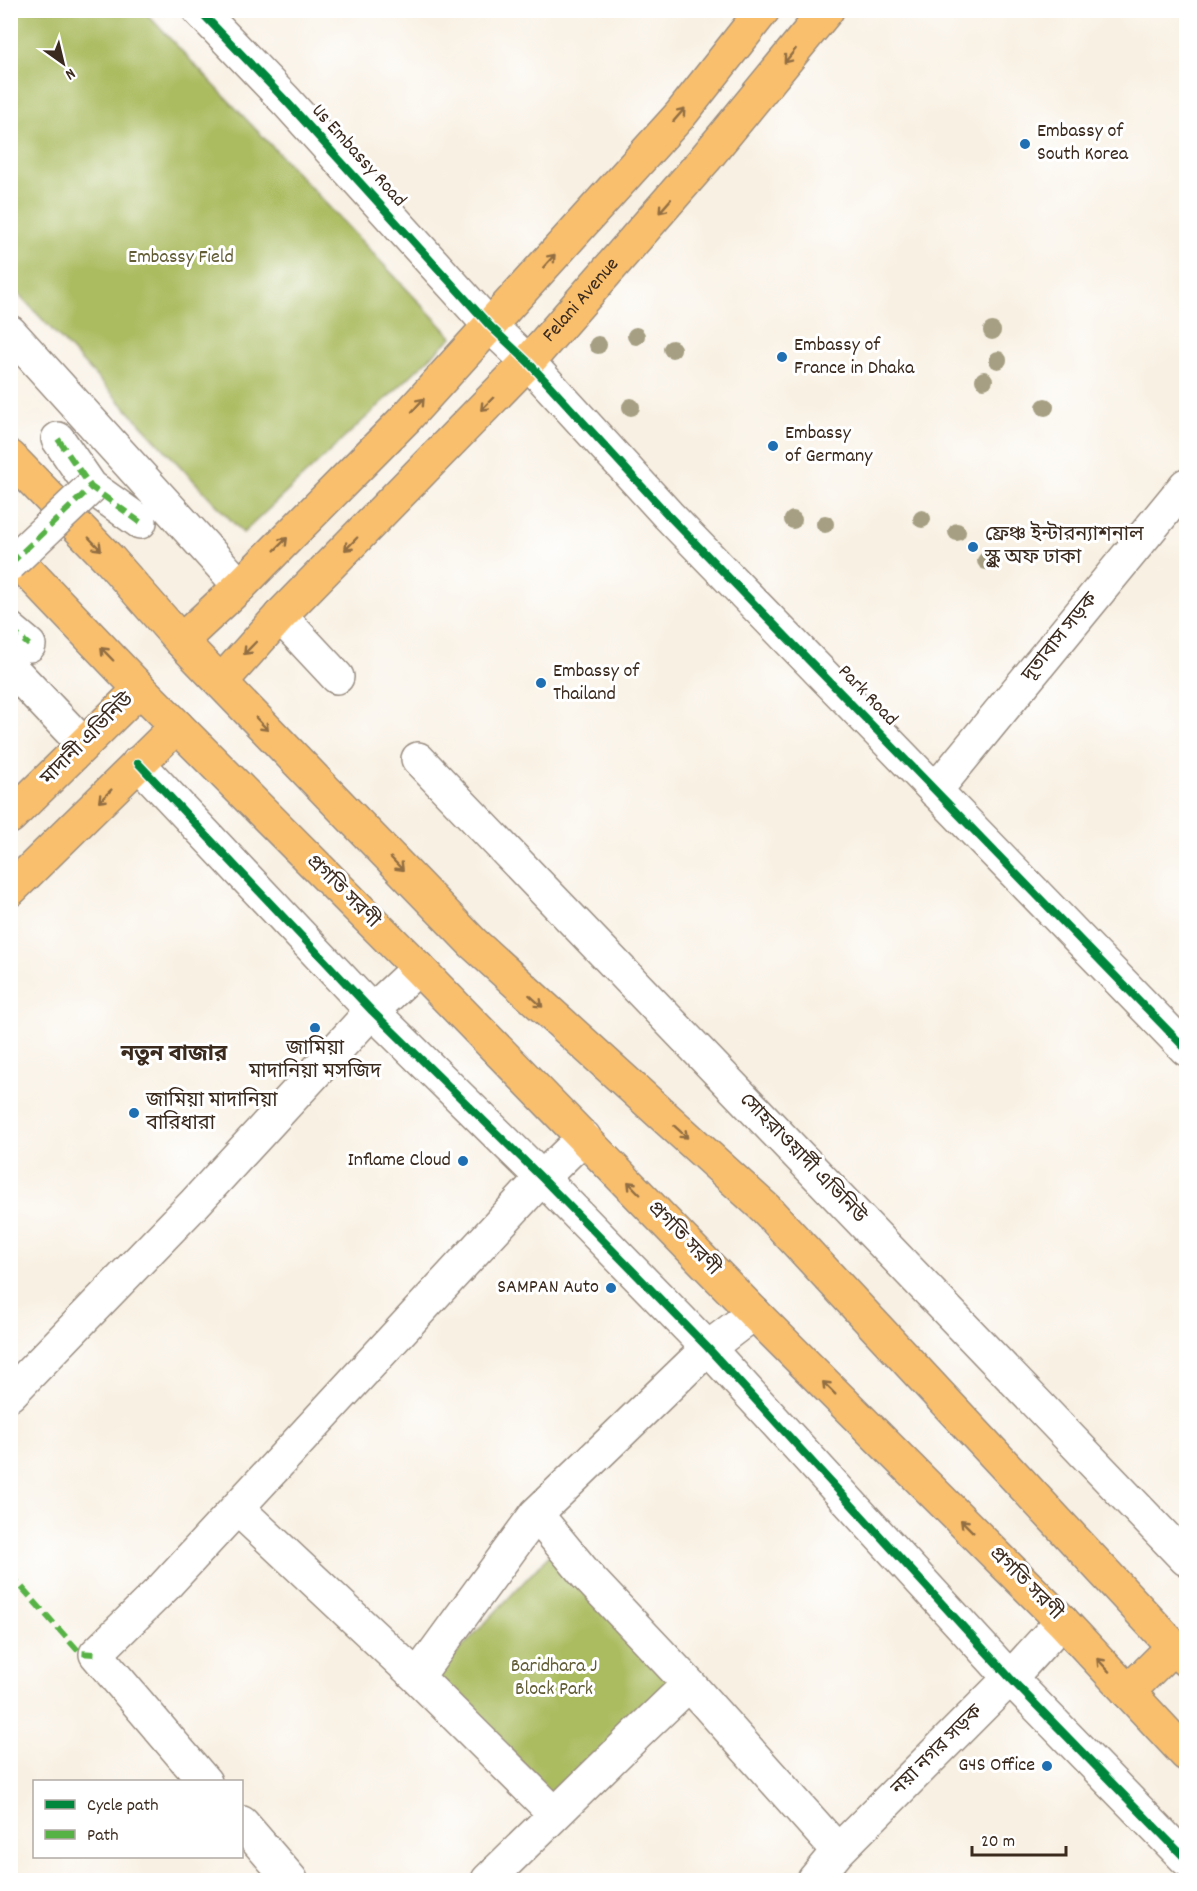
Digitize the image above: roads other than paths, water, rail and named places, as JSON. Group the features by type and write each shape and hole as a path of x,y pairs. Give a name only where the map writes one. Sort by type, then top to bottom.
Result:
{"main road":[{"path":"181,641 240,586 407,417 681,114 763,10"},
{"name":"Felani Avenue","path":"221,682 280,616 528,362 705,159 827,10"},
{"path":"10,457 110,560 181,641 473,944 766,1209 1180,1653 1128,1692"},
{"name":"প্রগতি সরণী","path":"10,553 140,689 1062,1621 1186,1754"},
{"name":"মাদানী এভিনিউ","path":"10,817 140,689"},
{"path":"10,890 177,726"}],"street":[{"name":"Us Embassy Road","path":"199,10 287,102 490,326"},
{"path":"490,326 528,362"},
{"path":"10,332 240,586"},
{"name":"Park Road","path":"528,362 669,515 1186,1049"},
{"path":"58,439 91,487 140,522"},
{"name":"দূতাবাস সড়ক","path":"935,791 1186,485"},
{"path":"10,564 91,487"},
{"path":"280,616 337,677"},
{"path":"17,647 83,744"},
{"name":"সোহরাওয়ার্দী এভিনিউ","path":"418,759 1186,1559"},
{"path":"138,763 372,1011 542,1178 708,1348 1010,1678 1186,1859"},
{"path":"10,1394 195,1203 372,1011 418,968"},
{"path":"203,1780 96,1654 164,1587 542,1178 584,1137"},
{"path":"417,1677 536,1514 708,1348 754,1312"},
{"path":"237,1508 417,1677 555,1814"},
{"path":"536,1514 587,1576 689,1684 838,1851"},
{"name":"নয়া নগর সড়ক","path":"814,1881 838,1851 1010,1678 1062,1621"},
{"path":"488,1881 689,1684"},
{"path":"243,1824 291,1881"}],"place":[{"name":"Embassy of South Korea","path":"1025,144"},
{"name":"Embassy of France in Dhaka","path":"782,357"},
{"name":"Embassy of Germany","path":"773,446"},
{"name":"ফ্রেঞ্চ ইন্টারন্যাশনাল স্কুল অফ ঢাকা","path":"973,547"},
{"name":"Embassy of Thailand","path":"541,683"},
{"name":"জামিয়া মাদানিয়া মসজিদ","path":"315,1028"},
{"name":"জামিয়া মাদানিয়া বারিধারা","path":"134,1113"},
{"name":"Inflame Cloud","path":"463,1161"},
{"name":"SAMPAN Auto","path":"611,1288"},
{"name":"G4S Office","path":"1047,1766"}],"district":[{"name":"নতুন বাজার","path":"174,1055"}],"park label":[{"name":"Embassy Field","path":"181,258"},
{"name":"Baridhara J Block Park","path":"554,1678"}]}
